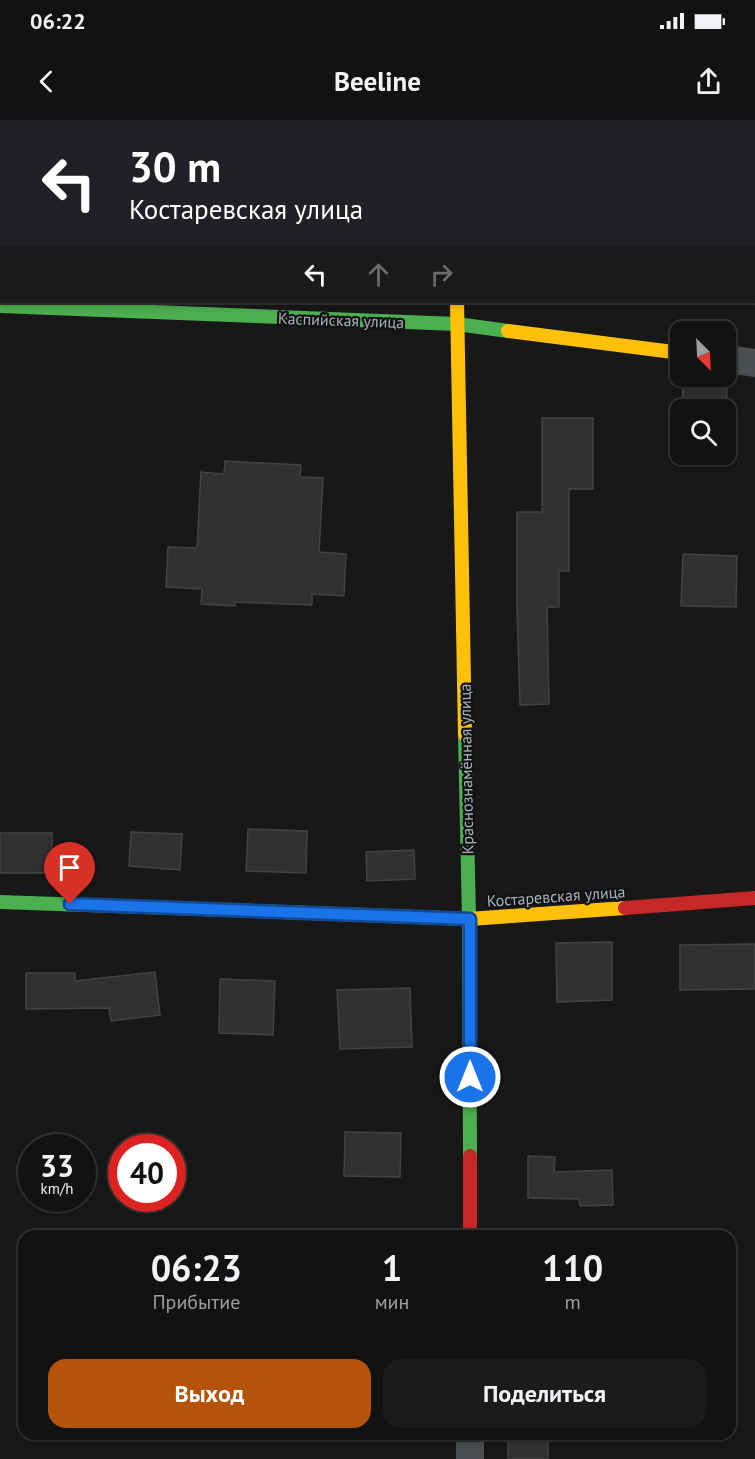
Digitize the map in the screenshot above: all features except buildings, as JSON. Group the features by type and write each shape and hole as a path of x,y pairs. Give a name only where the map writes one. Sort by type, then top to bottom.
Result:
{"street":[{"name":"Краснознамённая улица","path":"457,303 470,919 470,1230"},
{"name":"Каспийская улица","path":"0,306 457,324 670,352"},
{"path":"736,360 755,363"},
{"name":"Костаревская улица","path":"0,902 470,919 755,898"},
{"path":"470,1440 470,1459"}],"traffic: fast":[{"path":"0,306 457,324 508,331"},
{"path":"465,735 469,919 470,1156"},
{"path":"0,902 284,912"}],"traffic: slow":[{"path":"457,303 465,735"},
{"path":"508,331 670,352"},
{"path":"284,912 469,919 625,908"}],"traffic: jam":[{"path":"625,908 755,898"},
{"path":"470,1156 470,1230"}],"route":[{"path":"70,904 470,919 470,1077"}]}
